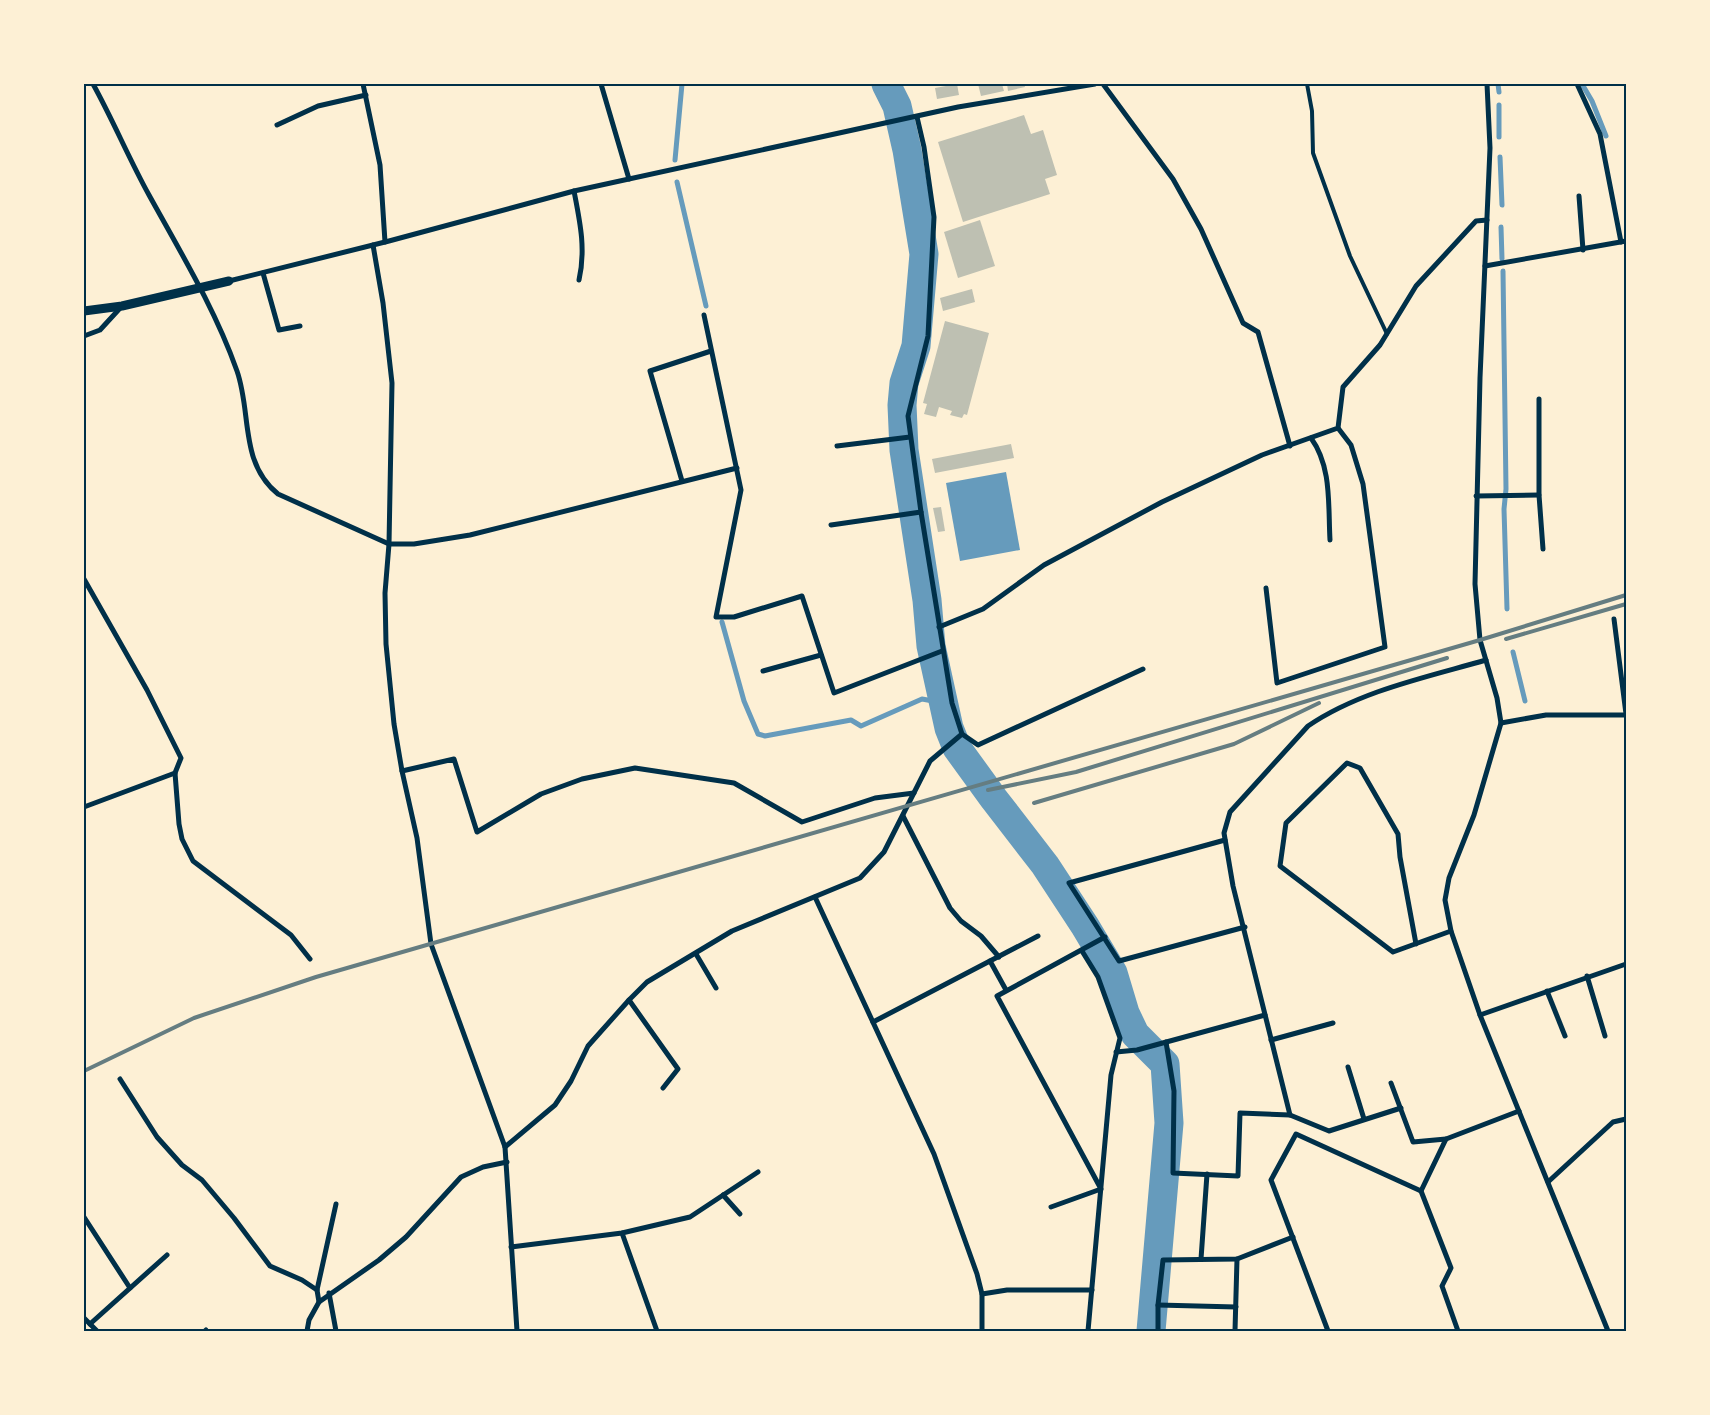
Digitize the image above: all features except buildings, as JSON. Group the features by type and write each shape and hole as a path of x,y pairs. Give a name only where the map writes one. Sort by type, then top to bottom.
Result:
{"street":[{"path":"93,84 148,194 202,288 229,348 239,378 251,450 257,470 265,484 278,494 389,544 414,544 470,535 736,468"},
{"path":"363,84 380,165 385,242"},
{"path":"601,84 629,179"},
{"path":"84,311 122,306 202,288 373,246 574,191 916,118 958,107 1095,84"},
{"path":"1103,84 1173,179 1201,229 1243,323 1258,332 1290,446"},
{"path":"1486,84 1490,148 1476,496 1477,615 1480,640 1497,698 1501,723 1474,815 1449,878 1446,900 1451,931 1480,1015 1608,1331"},
{"path":"1485,266 1624,242 1600,134 1577,84"},
{"path":"277,125 318,106 366,95"},
{"path":"916,118 924,146 934,217 928,336 908,416 920,512 942,651 952,703 962,734 978,746 1143,669"},
{"path":"574,191 583,233 584,260 579,280"},
{"path":"1579,196 1583,250"},
{"path":"1266,588 1277,683 1385,647 1363,484 1351,445 1338,428 1343,387 1380,345 1416,286 1476,220 1487,220"},
{"path":"373,246 383,303 392,383 389,544 385,593 386,644 402,771 418,838 431,944 505,1147 517,1331"},
{"path":"263,273 279,330 300,326"},
{"path":"84,336 100,330 122,306"},
{"path":"704,316 741,490 716,617 734,617 802,596 834,693 942,651"},
{"path":"682,481 650,371 711,351"},
{"path":"1539,399 1539,495 1543,549"},
{"path":"939,627 983,609 1044,565 1154,506 1262,455 1338,428"},
{"path":"837,446 910,437"},
{"path":"1311,438 1321,452 1326,474 1330,540"},
{"path":"1476,496 1539,495"},
{"path":"830,525 920,512"},
{"path":"84,579 147,690 181,758 175,774 179,824 182,839 193,862 291,935 310,959"},
{"path":"1501,723 1546,715 1626,714 1614,619"},
{"path":"763,671 821,655"},
{"path":"1290,1115 1264,1016 1245,926 1233,886 1225,840 1230,812 1308,726 1324,716 1367,697 1416,680 1486,660"},
{"path":"505,1147 554,1105 571,1080 588,1046 628,1000 647,982 732,931 860,878 884,852 930,761 962,734"},
{"path":"402,771 454,759 477,832 541,794 582,779 635,768 734,782 802,822 875,798 914,793"},
{"path":"1416,944 1400,857 1398,834 1360,768 1347,763 1286,823 1280,866 1393,952 1416,944 1451,931"},
{"path":"84,807 175,774"},
{"path":"903,816 950,908 961,921 981,936 999,956"},
{"path":"1225,840 1069,883 1119,961 1245,926"},
{"path":"816,897 934,1154 977,1274 982,1294 982,1331"},
{"path":"873,1022 1038,936"},
{"path":"1101,1189 997,996 1105,937"},
{"path":"1085,949 1098,977 1120,1038 1111,1075 1088,1331"},
{"path":"696,954 716,988"},
{"path":"990,961 1006,990"},
{"path":"1480,1015 1587,976 1626,964"},
{"path":"1587,976 1605,1036"},
{"path":"1548,991 1565,1036"},
{"path":"628,1000 678,1069 663,1088"},
{"path":"1116,1052 1137,1050 1264,1016"},
{"path":"1271,1040 1333,1024"},
{"path":"1163,1043 1174,1091 1173,1173 1238,1176 1240,1113 1290,1115 1329,1130 1401,1108"},
{"path":"1348,1066 1364,1119"},
{"path":"120,1079 158,1137 182,1165 202,1180 234,1218 270,1266 302,1280 317,1290"},
{"path":"1391,1083 1413,1142 1446,1139 1519,1111"},
{"path":"1548,1182 1613,1122 1626,1119"},
{"path":"1328,1331 1271,1180 1296,1134 1421,1192 1451,1268 1442,1286 1458,1331"},
{"path":"1421,1192 1446,1139"},
{"path":"307,1331 309,1320 319,1302 329,1293 379,1260 399,1243 461,1177 483,1167 506,1162"},
{"path":"511,1247 622,1233 690,1217 758,1172"},
{"path":"1201,1259 1207,1174"},
{"path":"1050,1207 1101,1189"},
{"path":"723,1195 740,1214"},
{"path":"319,1302 317,1290 336,1204"},
{"path":"84,1217 130,1288"},
{"path":"622,1233 657,1331"},
{"path":"1158,1331 1158,1305 1163,1260 1237,1259 1292,1236"},
{"path":"90,1324 167,1255"},
{"path":"1236,1331 1237,1259"},
{"path":"982,1294 1007,1290 1092,1290"},
{"path":"329,1293 336,1331"},
{"path":"1158,1305 1236,1306"},
{"path":"84,1318 97,1331"}],"lane":[{"path":"1307,84 1312,111 1314,153 1350,256 1387,334"}],"water":[{"path":"1006,472 1020,550 960,561 946,483"}],"waterway":[{"path":"675,160 682,84"},
{"path":"886,84 897,106 907,150 924,254 916,346 904,383 902,405 904,450 927,600 931,646 949,728 957,748 1045,865 1113,973 1125,1013 1135,1034 1165,1064 1169,1123 1151,1331"},
{"path":"1498,84 1499,92"},
{"path":"1582,84 1592,101 1606,136"},
{"path":"1499,105 1499,137"},
{"path":"1500,157 1502,205"},
{"path":"677,182 706,306"},
{"path":"1501,227 1502,259"},
{"path":"1503,271 1506,489 1504,509 1507,609"},
{"path":"722,622 744,701 758,734 765,736 851,720 861,726 922,699 944,703"},
{"path":"1513,652 1525,701"}],"railway":[{"path":"84,1071 194,1018 316,977 1480,640 1626,595"},
{"path":"1506,639 1626,604"},
{"path":"988,790 1076,772 1447,658"},
{"path":"1034,803 1234,744 1319,703"}]}
